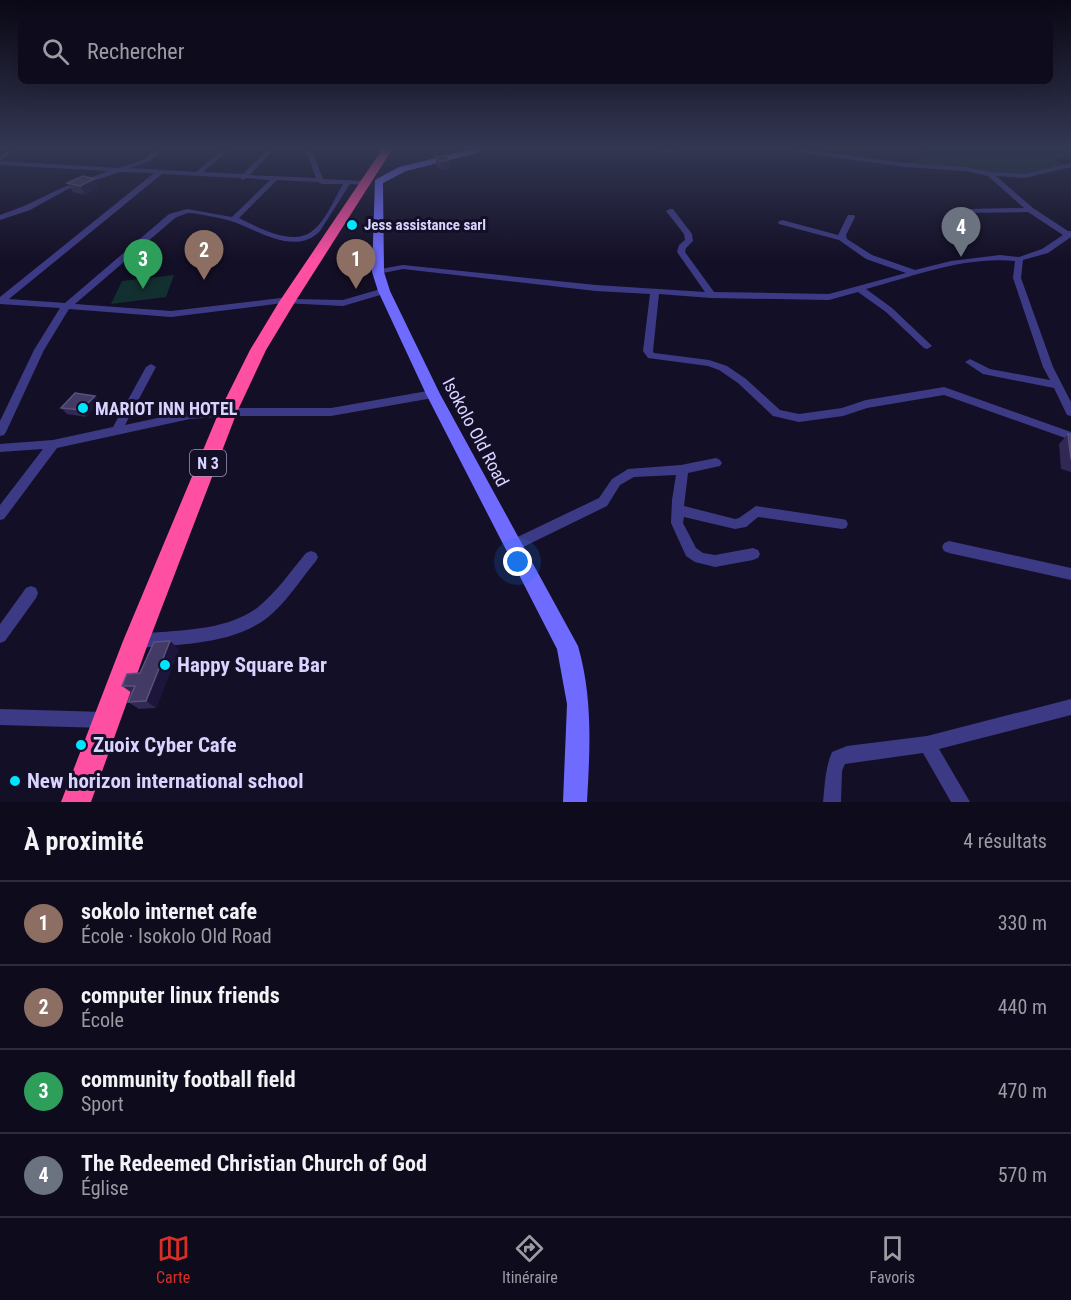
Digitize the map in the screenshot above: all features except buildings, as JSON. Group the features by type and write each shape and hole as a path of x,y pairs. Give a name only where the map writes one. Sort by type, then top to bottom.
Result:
{"highway":[{"name":"N 3","path":"78,800 136,642 228,412 258,350 362,185"}],"street":[{"path":"0,218 27,208 73,185"},
{"path":"1,301 144,185"},
{"path":"234,219 268,185"},
{"path":"0,432 39,350 65,308 172,216 187,212 234,219 260,231 292,240 304,238 315,232 361,185"},
{"name":"Isokolo Old Road","path":"365,185 378,272 384,291 433,394 567,646 575,669 580,709 575,802"},
{"path":"378,272 403,267 507,280 711,296 829,297 958,261 1000,257 1019,259 1045,251 1070,234 1030,210 1003,185"},
{"path":"965,211 1030,210"},
{"path":"670,211 688,234 689,241 682,247 681,252 711,296"},
{"path":"842,238 851,217"},
{"path":"782,222 842,238 868,257 913,272"},
{"path":"1019,259 1017,278 1038,343 1071,412"},
{"path":"860,288 889,310 927,346"},
{"path":"1,301 171,315 288,301 343,303 384,291"},
{"path":"656,292 648,351 651,356 709,363 723,368 742,381 777,413 800,418 843,412 866,404 907,396 944,392 1071,436"},
{"path":"970,362 987,372 1057,385"},
{"path":"116,431 151,367"},
{"path":"0,448 53,444 190,415 228,412 331,412 433,394"},
{"path":"0,515 53,444"},
{"path":"514,545 603,502 616,482 632,472 683,470 716,463"},
{"path":"683,470 677,523 691,552 700,558 715,561 753,554"},
{"path":"677,510 735,524 742,523 756,511 842,524"},
{"path":"949,547 1071,574"},
{"path":"136,642 230,629 255,618 282,592 311,557"},
{"path":"0,636 32,593"},
{"path":"832,802 834,771 838,758 848,754 927,744 1071,707"},
{"path":"0,717 106,720"},
{"path":"927,744 961,802"}],"green space":[{"path":"174,275 166,297 111,304 122,281"}],"place":[{"name":"Jess assistance sarl","path":"352,225"},
{"name":"The Redeemed Christian Church of God","path":"961,257"},
{"name":"computer linux friends","path":"204,280"},
{"name":"community football field","path":"143,289"},
{"name":"sokolo internet cafe","path":"356,289"},
{"name":"MARIOT INN HOTEL","path":"83,408"},
{"name":"Happy Square Bar","path":"165,665"},
{"name":"Zuoix Cyber Cafe","path":"81,745"},
{"name":"New horizon international school","path":"15,781"}]}
